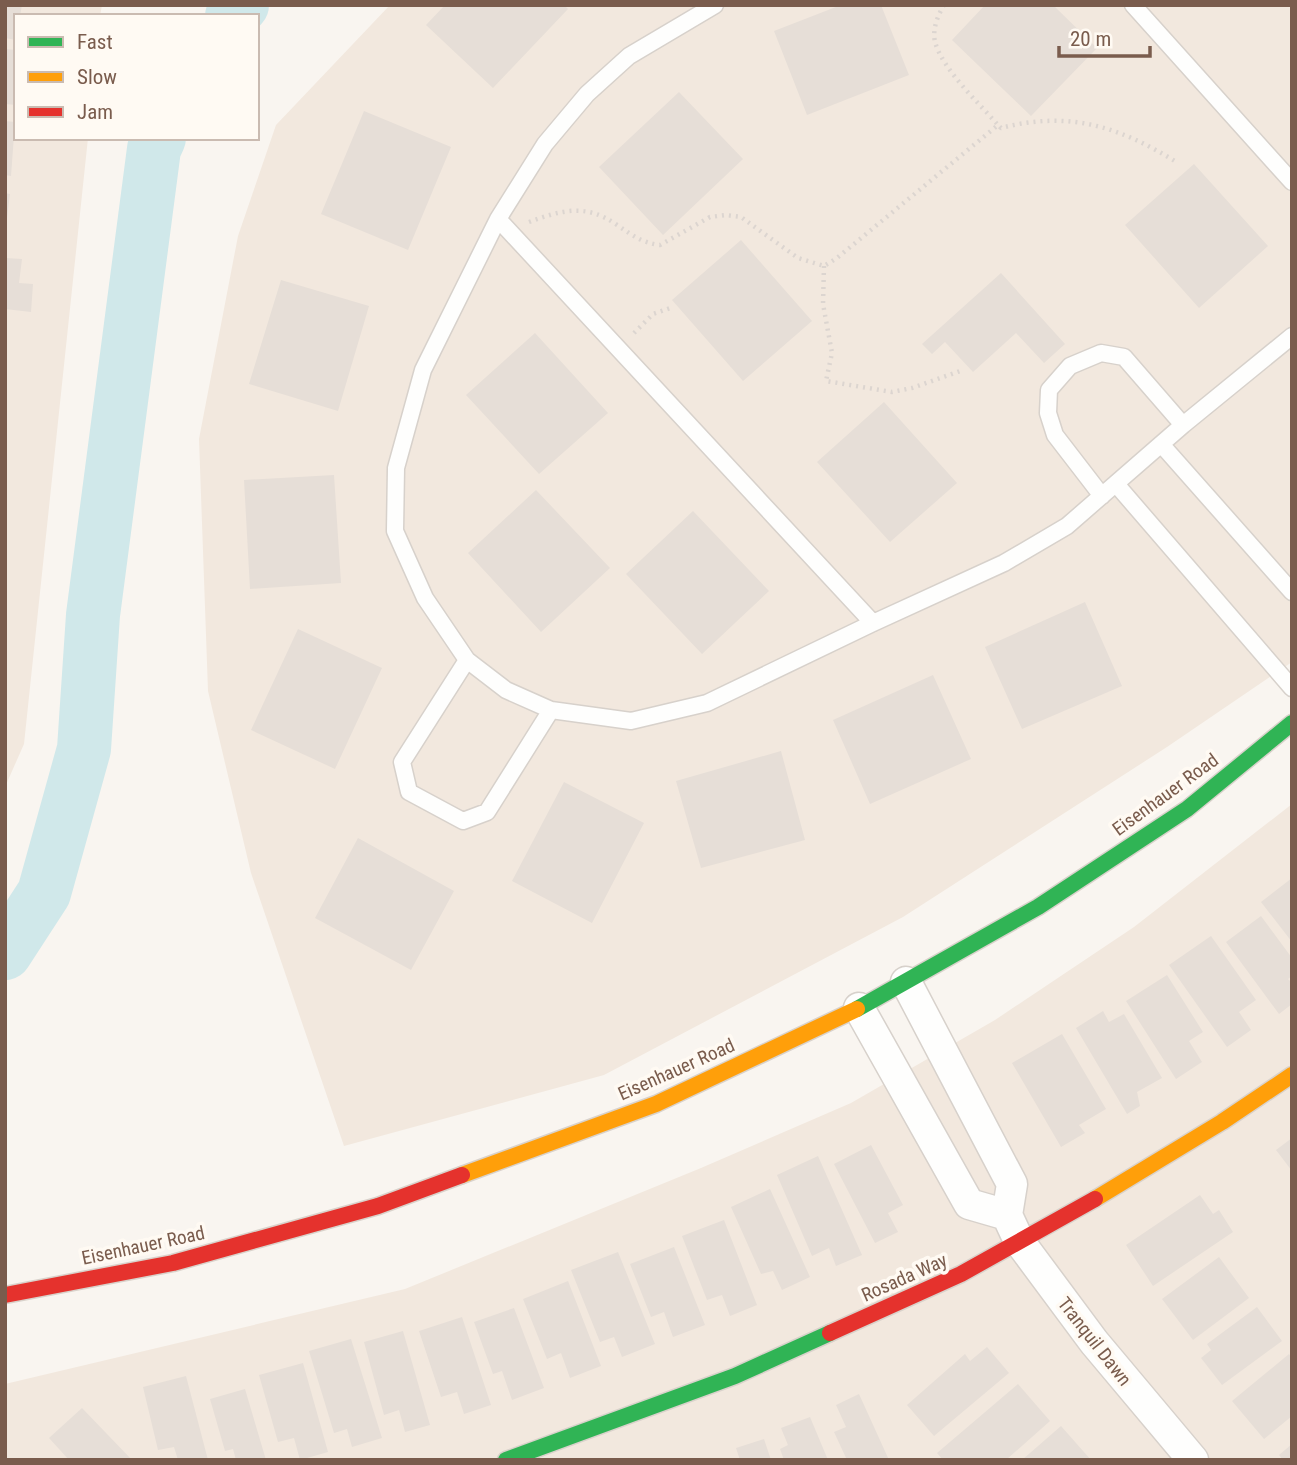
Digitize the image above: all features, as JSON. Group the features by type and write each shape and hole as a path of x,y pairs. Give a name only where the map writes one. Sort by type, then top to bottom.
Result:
{"main road":[{"name":"Eisenhauer Road","path":"5,1295 173,1263 377,1206 656,1104 859,1009 1038,907 1187,809 1292,723"},
{"name":"Rosada Way","path":"506,1460 735,1376 961,1274 1013,1228 1068,1216 1222,1122 1292,1074"}],"street":[{"path":"859,1009 969,1204 1013,1228 1012,1184 906,982"},
{"name":"Tranquil Dawn","path":"1013,1228 1094,1342 1193,1460"}],"lane":[{"path":"716,5 629,56 587,94 545,144 423,370 396,468 395,531 425,598 467,660 506,690 551,710 631,721 707,704 1004,563 1067,526 1183,425 1292,336"},
{"path":"1133,5 1292,183"},
{"path":"503,225 873,623"},
{"path":"1102,496 1055,435 1048,413 1049,390 1070,366 1101,353 1124,357 1183,425"},
{"path":"1161,444 1292,592"},
{"path":"1116,484 1292,688"},
{"path":"467,660 402,762 409,792 463,821 487,812 551,710"}],"path":[{"path":"944,5 937,19 934,39 943,59 1001,128 1043,119 1085,122 1149,145 1178,163"},
{"path":"503,225 558,212 590,211 601,214 636,239 660,245 710,217 726,215 741,217 798,258 824,266 999,126"},
{"path":"824,266 823,304 832,353 826,381 892,392 963,370"},
{"path":"619,349 653,314 673,307"}],"shaded area":[{"path":"5,5 102,5 100,14 14,14 14,140 88,140 24,744 5,787"},
{"path":"390,5 1292,5 1292,662 1167,747 903,917 604,1075 344,1146 251,873 208,691 199,439 238,236 276,125"},
{"path":"1292,804 1292,1460 5,1460 5,1384 405,1289 701,1168 851,1103 995,1020 1134,927"}],"building":[{"path":"5,5 22,5 20,14 14,14 14,40 5,38"},
{"path":"445,5 564,5 568,9 493,88 426,25"},
{"path":"841,5 881,5 909,75 807,115 774,31"},
{"path":"985,5 1053,5 1097,48 1031,116 952,40"},
{"path":"5,49 14,50 14,105 5,104"},
{"path":"679,92 743,159 663,235 599,167"},
{"path":"364,111 451,147 408,250 321,214"},
{"path":"5,121 14,122 14,136 11,176 5,175"},
{"path":"1194,164 1268,246 1199,308 1125,225"},
{"path":"5,193 10,194 7,218 5,218"},
{"path":"741,240 812,321 743,381 672,300"},
{"path":"5,258 22,259 19,283 33,284 31,312 5,309"},
{"path":"1001,273 1065,344 1044,363 1016,333 973,372 945,342 932,354 922,344"},
{"path":"281,280 369,306 338,411 249,384"},
{"path":"535,333 608,413 539,474 466,395"},
{"path":"884,402 957,483 890,542 817,462"},
{"path":"334,475 341,583 250,589 244,480"},
{"path":"536,490 610,568 541,632 468,553"},
{"path":"693,511 769,591 702,654 626,574"},
{"path":"1085,602 1122,686 1022,729 985,647"},
{"path":"298,629 382,668 335,769 251,730"},
{"path":"933,675 971,759 870,804 833,720"},
{"path":"781,751 805,840 701,868 676,781"},
{"path":"564,782 644,823 592,923 512,881"},
{"path":"358,838 454,891 411,970 315,918"},
{"path":"1292,878 1292,942 1261,902"},
{"path":"1261,916 1292,958 1292,976 1288,979 1292,983 1292,1004 1279,1014 1226,942"},
{"path":"1211,936 1256,1000 1239,1012 1251,1030 1227,1047 1169,965"},
{"path":"1167,975 1203,1032 1189,1041 1202,1062 1176,1079 1126,1001"},
{"path":"1103,1011 1109,1022 1124,1014 1162,1078 1137,1092 1140,1106 1127,1114 1076,1028"},
{"path":"1062,1034 1106,1109 1079,1125 1085,1133 1061,1147 1012,1063"},
{"path":"1292,1138 1292,1171 1276,1150"},
{"path":"871,1145 903,1205 888,1213 898,1232 875,1243 834,1164"},
{"path":"818,1156 862,1255 836,1266 829,1248 812,1256 777,1175"},
{"path":"770,1189 810,1277 782,1290 773,1271 761,1274 731,1207"},
{"path":"1200,1195 1213,1214 1219,1210 1233,1232 1153,1286 1126,1245"},
{"path":"724,1220 757,1305 730,1316 722,1295 707,1300 682,1236"},
{"path":"674,1247 705,1325 673,1337 664,1312 651,1317 630,1264"},
{"path":"618,1252 655,1344 622,1357 614,1337 600,1342 571,1270"},
{"path":"1219,1257 1249,1298 1193,1340 1162,1299"},
{"path":"568,1281 601,1366 570,1378 561,1353 547,1359 523,1299"},
{"path":"1257,1307 1282,1341 1222,1385 1201,1358 1211,1350 1207,1344"},
{"path":"514,1308 544,1388 512,1400 502,1371 493,1374 474,1322"},
{"path":"462,1317 491,1405 464,1414 457,1392 441,1397 419,1331"},
{"path":"403,1331 430,1425 405,1432 399,1410 384,1415 364,1342"},
{"path":"351,1339 382,1438 352,1447 347,1429 334,1433 309,1351"},
{"path":"987,1347 1009,1373 934,1436 907,1405 965,1354 970,1361"},
{"path":"1289,1354 1292,1358 1292,1416 1264,1439 1232,1401"},
{"path":"303,1363 328,1452 300,1460 294,1438 278,1442 259,1375"},
{"path":"186,1376 208,1460 178,1460 174,1447 158,1450 143,1387"},
{"path":"1018,1384 1050,1421 1006,1460 943,1460 937,1453"},
{"path":"245,1389 266,1460 236,1460 233,1449 225,1451 210,1399"},
{"path":"859,1394 889,1460 847,1460 834,1432 846,1427 836,1405"},
{"path":"82,1408 132,1460 69,1460 49,1438"},
{"path":"810,1417 828,1460 784,1460 780,1449 788,1445 781,1428"},
{"path":"1061,1426 1091,1460 1022,1460"},
{"path":"764,1439 771,1460 740,1460 736,1448"},
{"path":"1292,1444 1292,1460 1283,1460 1279,1455"}],"waterway":[{"path":"234,14 242,5"},
{"path":"5,953 44,893 84,749 93,615 154,149 158,140"}],"traffic: fast":[{"path":"857,1009 1038,907 1187,809 1292,723"},
{"path":"506,1460 735,1376 830,1333"}],"traffic: slow":[{"path":"462,1175 656,1104 857,1009"},
{"path":"1095,1199 1222,1122 1292,1075"}],"traffic: jam":[{"path":"5,1295 173,1263 378,1206 462,1175"},
{"path":"830,1333 961,1274 1095,1199"}]}
